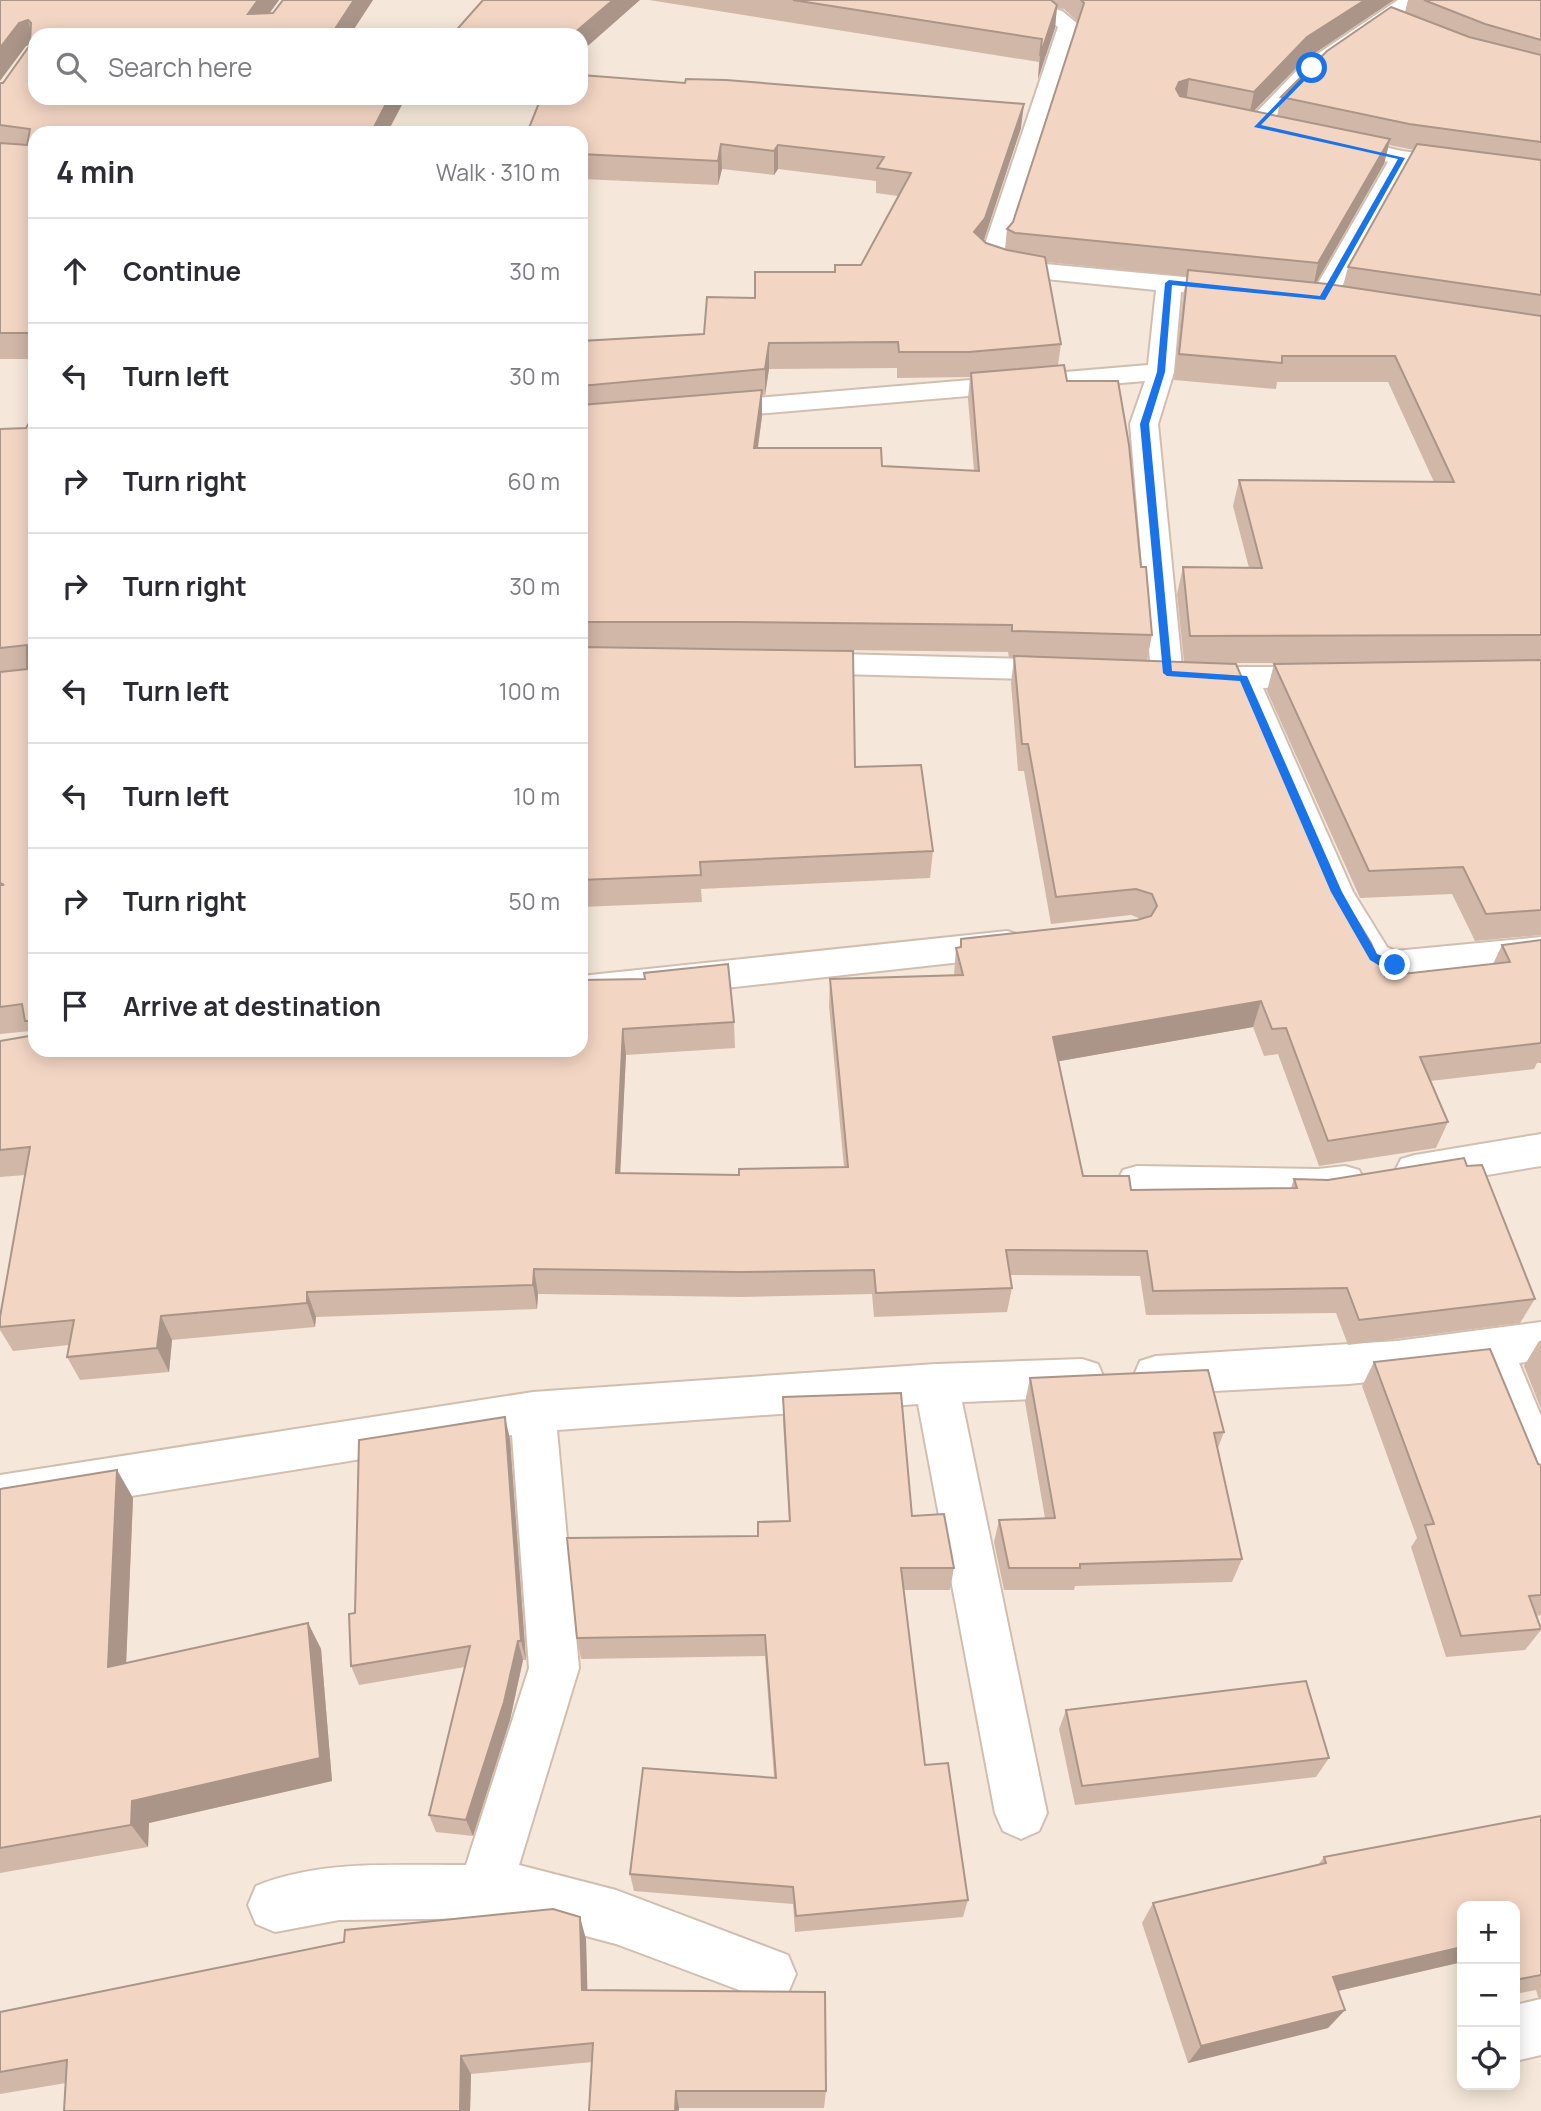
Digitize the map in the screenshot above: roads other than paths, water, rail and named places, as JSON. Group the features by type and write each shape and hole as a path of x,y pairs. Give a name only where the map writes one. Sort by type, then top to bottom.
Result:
{"street":[{"path":"960,0 1055,15 1069,25 996,246 986,257 1006,268 1258,292"},
{"path":"1256,126 1312,68 1411,0"},
{"path":"1384,19 1409,29"},
{"path":"1233,121 1283,132"},
{"path":"1309,137 1402,158 1541,176"},
{"path":"1322,299 1402,158"},
{"path":"1169,283 1161,372 1144,424 1153,673 1243,678 1352,677"},
{"path":"1296,296 1349,303"},
{"path":"678,413 1161,372"},
{"path":"777,662 1098,671"},
{"path":"1243,678 1336,892 1374,957 1395,965 1541,950"},
{"path":"588,989 1035,941"},
{"path":"1137,1182 1318,1186 1541,1150"},
{"path":"0,1496 533,1412 936,1383 1342,1367 1492,1350 1541,1341"},
{"path":"1492,1350 1541,1471"},
{"path":"936,1383 1021,1813"},
{"path":"485,1891 554,1668 533,1412"},
{"path":"275,1905 339,1893 518,1891 616,1917 769,1974"},
{"path":"1520,2032 1541,2027"}]}
